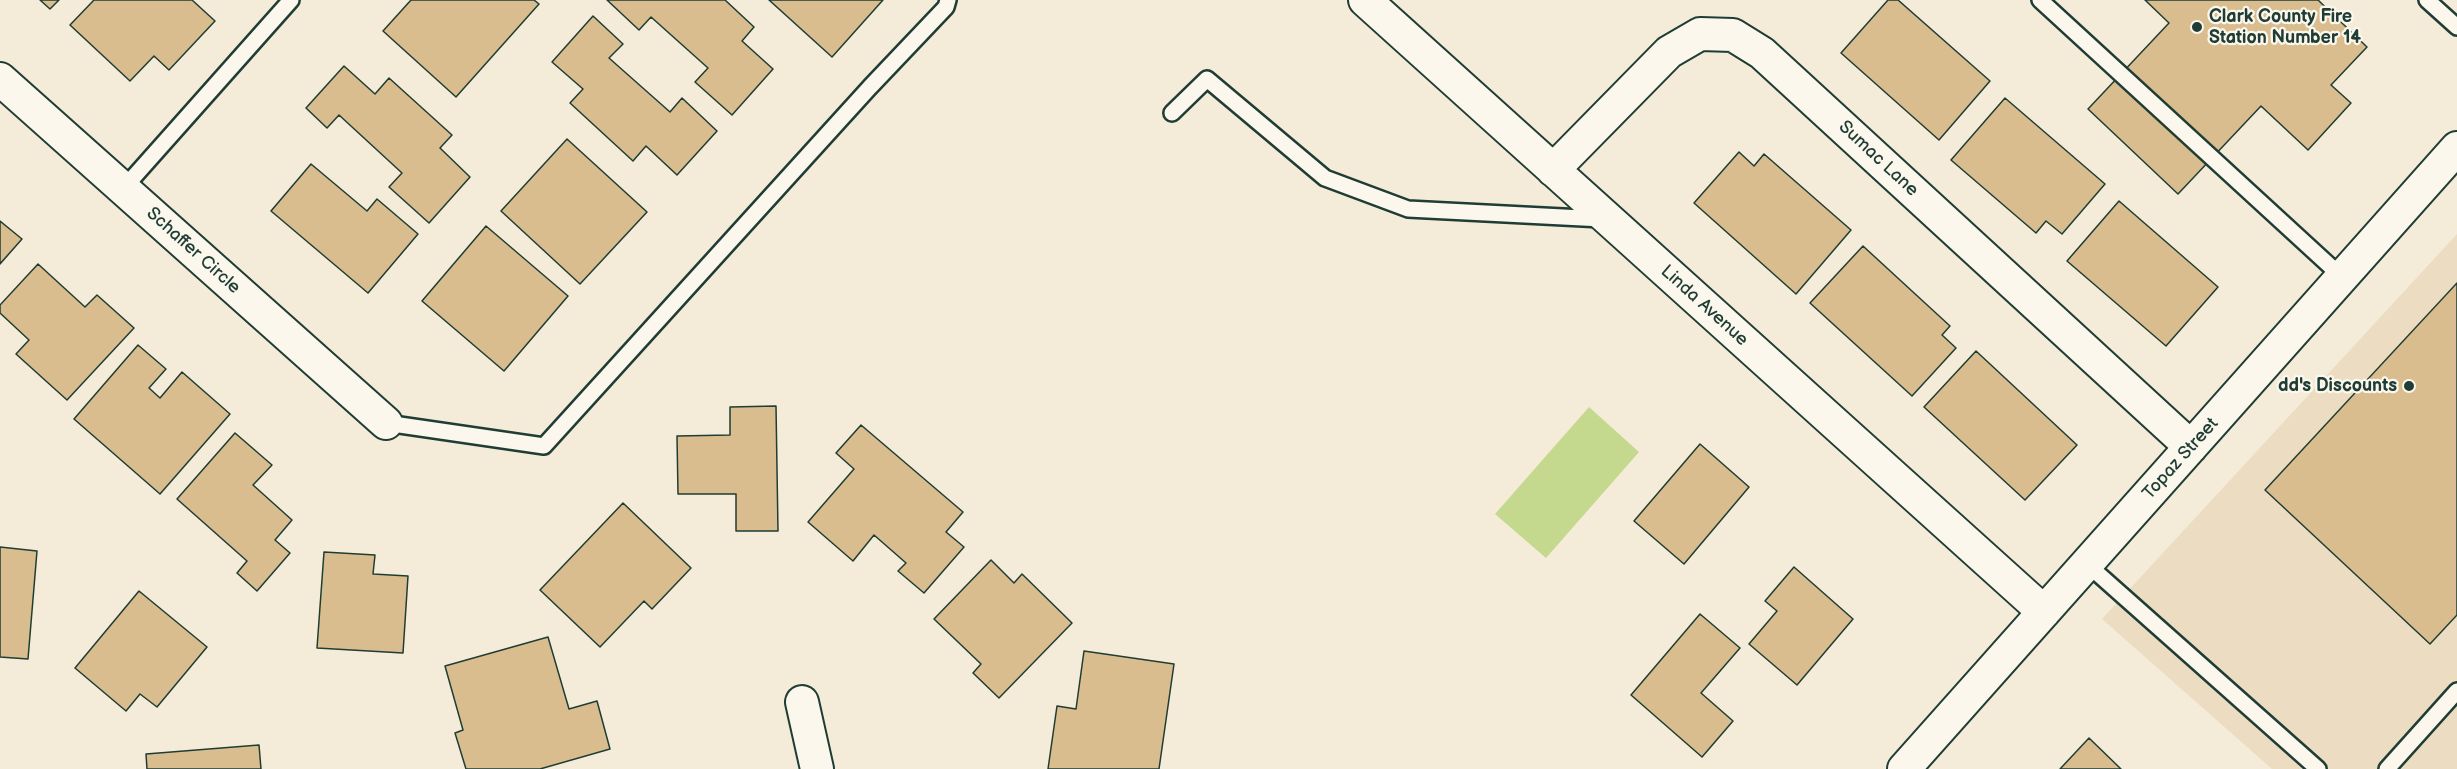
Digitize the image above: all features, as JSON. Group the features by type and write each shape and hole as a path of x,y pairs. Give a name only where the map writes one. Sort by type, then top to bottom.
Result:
{"street":[{"name":"Linda Avenue","path":"1365,0 2044,612"},
{"name":"Sumac Lane","path":"1553,170 1669,52 1700,34 1733,35 1762,53 2191,447"},
{"name":"Schaffer Circle","path":"0,79 386,423"},
{"name":"Topaz Street","path":"1904,769 2342,277 2453,162"},
{"path":"802,702 817,769"}],"lane":[{"path":"123,189 291,0"},
{"path":"386,423 544,446 870,87 946,7 948,0"},
{"path":"2040,0 2342,277"},
{"path":"2427,0 2457,27"},
{"path":"1172,113 1207,80 1324,178 1408,209 1608,219"},
{"path":"2087,564 2319,769"},
{"path":"2387,769 2457,691"}],"shaded area":[{"path":"2457,234 2457,769 2272,769 2102,619"}],"green space":[{"path":"1589,407 1639,452 1546,558 1495,514"}],"building":[{"path":"40,0 59,0 50,9"},
{"path":"94,0 192,0 215,21 169,70 154,56 130,81 70,25"},
{"path":"411,0 534,0 539,4 456,97 383,31"},
{"path":"607,0 725,0 754,27 742,41 773,69 732,115 695,82 708,68 651,17 639,30"},
{"path":"769,0 883,0 832,57"},
{"path":"1888,0 1898,0 1990,81 1939,140 1841,53"},
{"path":"2145,0 2318,0 2367,47 2331,85 2351,103 2308,150 2261,106 2178,194 2088,109 2169,23"},
{"path":"593,16 623,44 609,58 670,112 682,98 717,131 677,175 646,146 633,161 570,103 583,89 552,62"},
{"path":"344,66 375,94 389,78 452,135 440,148 470,177 429,223 389,187 402,173 339,115 327,128 306,108"},
{"path":"2005,98 2105,184 2062,234 2046,221 2036,233 1951,160"},
{"path":"567,139 647,212 580,284 501,211"},
{"path":"1739,152 1754,166 1764,154 1851,230 1796,294 1694,203"},
{"path":"311,164 367,211 377,199 418,234 368,293 271,211"},
{"path":"2119,201 2218,287 2166,346 2067,261"},
{"path":"0,221 22,239 0,264"},
{"path":"486,226 568,296 504,371 422,301"},
{"path":"1863,246 1950,326 1942,335 1956,348 1912,396 1810,303"},
{"path":"38,264 85,307 97,295 134,328 67,400 16,354 29,340 0,313 0,305"},
{"name":"dd's Discounts","path":"2457,283 2457,615 2430,644 2265,490"},
{"path":"138,345 166,369 149,388 160,398 182,372 230,414 160,494 74,419"},
{"path":"1976,351 2077,445 2025,500 1924,407"},
{"path":"776,406 778,531 736,531 736,494 678,494 677,436 730,435 730,407"},
{"path":"861,425 963,512 946,532 964,547 924,593 898,571 906,563 874,535 853,561 808,522 854,469 836,453"},
{"path":"235,433 272,465 253,485 292,520 275,540 290,553 257,591 237,573 247,561 177,499"},
{"path":"1700,444 1749,487 1684,564 1634,521"},
{"path":"623,503 691,568 652,609 644,601 600,647 540,590"},
{"path":"0,547 37,551 28,659 0,657"},
{"path":"324,552 375,555 373,574 408,576 403,653 317,648"},
{"path":"991,560 1014,583 1022,574 1072,623 999,698 973,673 981,664 934,619"},
{"path":"1794,567 1853,619 1797,685 1749,644 1777,611 1765,601"},
{"path":"139,591 207,647 157,707 140,694 126,711 75,668"},
{"path":"1700,614 1740,648 1701,693 1733,721 1702,757 1631,695"},
{"path":"548,637 569,709 597,701 610,749 540,769 466,769 455,733 463,730 445,666"},
{"path":"1084,651 1174,664 1159,769 1048,769 1057,706 1076,709"},
{"path":"2089,738 2121,769 2060,769"},
{"path":"259,745 261,769 147,769 146,754"}],"place":[{"name":"Clark County Fire Station Number 14","path":"2197,27"},
{"name":"dd's Discounts","path":"2409,386"}]}
